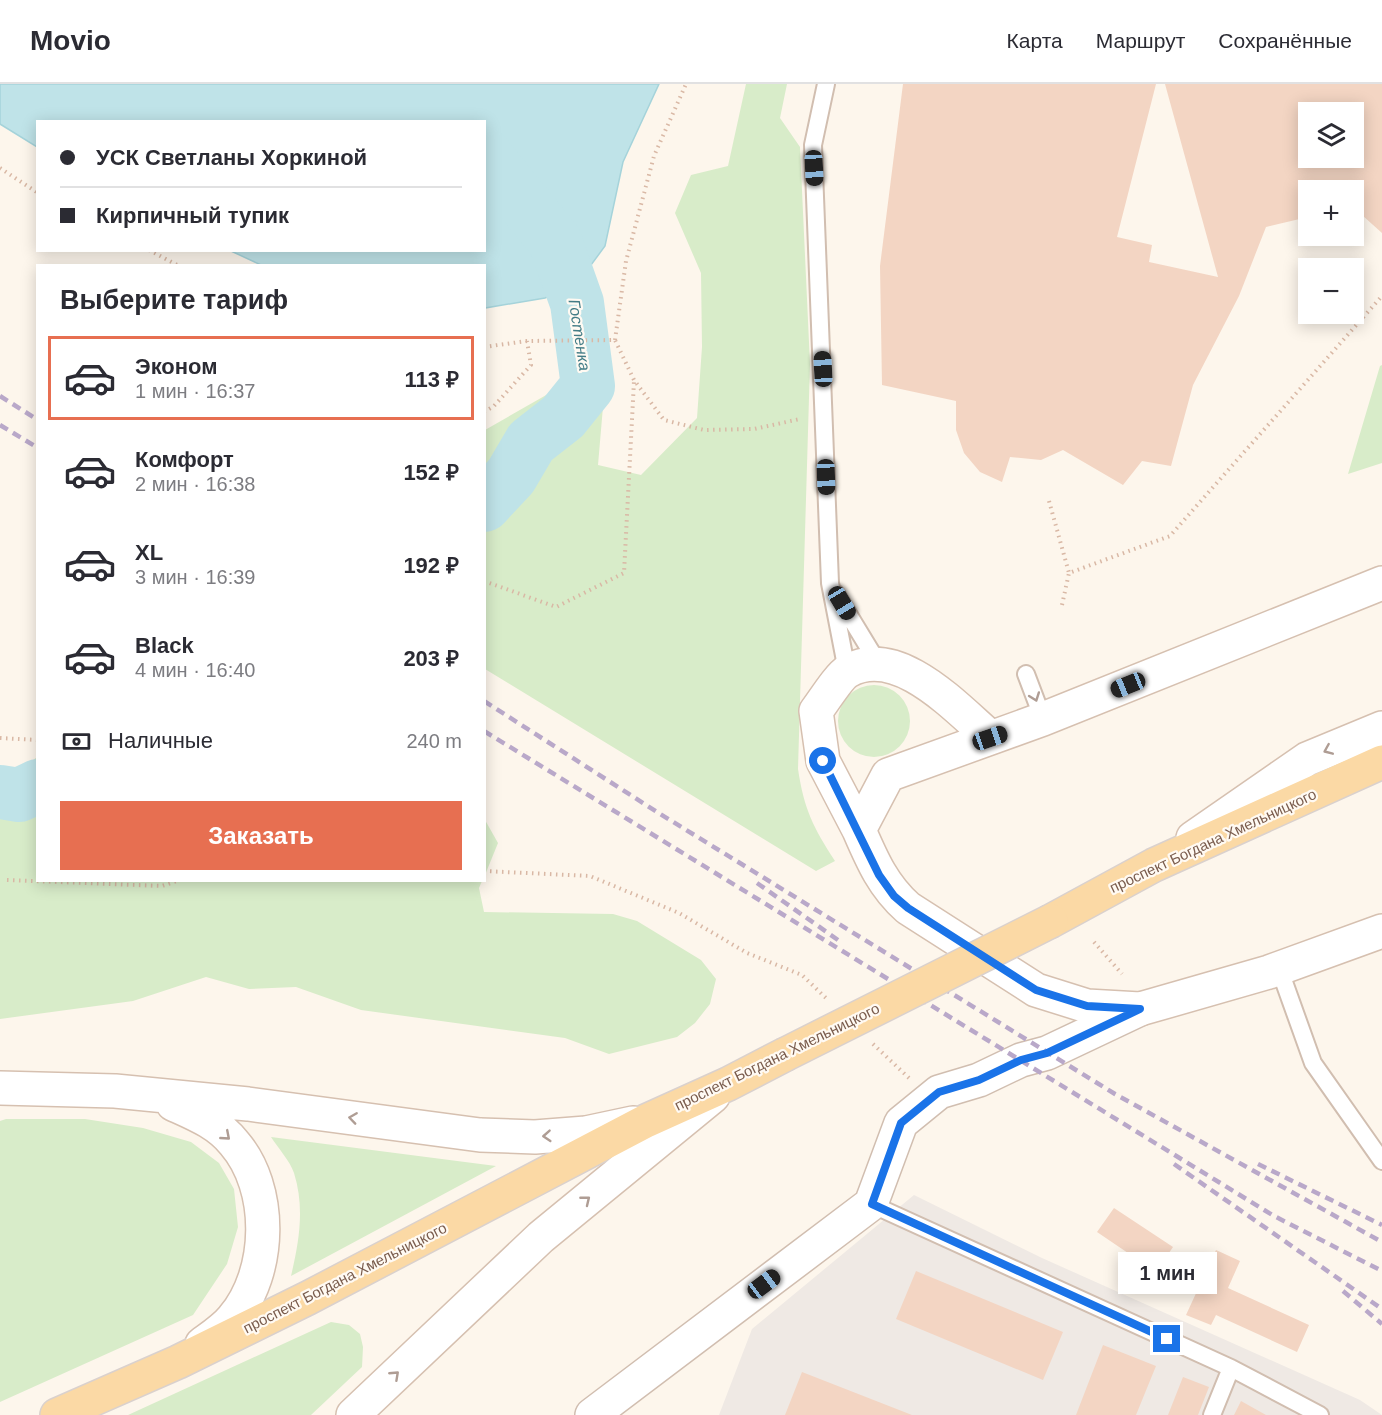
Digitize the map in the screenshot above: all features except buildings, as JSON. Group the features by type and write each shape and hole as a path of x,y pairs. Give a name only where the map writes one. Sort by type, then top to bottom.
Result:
{"main road":[{"name":"проспект Богдана Хмельницкого","path":"57,1415 178,1362 454,1223 646,1121 728,1084 1051,921 1154,865 1382,762"}],"street":[{"path":"859,830 888,775 1043,719 1382,583"},
{"path":"990,738 923,679 878,663 847,671 816,711 823,761 859,830 879,875 894,896 908,908 1036,990 1087,1006 1140,1009"},
{"path":"1154,865 1307,759 1382,728"},
{"path":"592,1415 872,1204 901,1123 939,1092 979,1080 1021,1060 1047,1053 1140,1009 1279,968 1382,931"},
{"path":"353,1415 541,1237 728,1084"},
{"path":"0,1088 115,1091 248,1104 480,1135 535,1137 576,1134 646,1121"},
{"path":"0,1108 57,1091"},
{"path":"115,1091 170,1102 207,1120 234,1142 249,1166 260,1193 261,1247 257,1271 248,1295 234,1317 217,1334 178,1362"}],"lane":[{"path":"826,84 813,145 830,583 847,671"},
{"path":"830,583 878,663"},
{"path":"1026,674 1043,719"},
{"path":"1279,968 1313,1063 1382,1161"},
{"path":"872,1204 1231,1368 1320,1415"},
{"path":"1212,1415 1231,1368"}],"path":[{"path":"686,84 654,156 626,261 615,340 634,380 664,420 704,430 753,429 825,413"},
{"path":"0,168 36,192"},
{"path":"153,252 175,264"},
{"path":"1070,573 1170,536 1382,296"},
{"path":"1373,306 1382,308"},
{"path":"486,347 527,341 615,340"},
{"path":"486,411 494,406 531,365 527,341"},
{"path":"486,582 556,607 624,573 634,380"},
{"path":"1049,501 1070,573 1062,605"},
{"path":"0,738 36,740"},
{"path":"486,871 590,876 679,913 747,953 802,975 828,1000"},
{"path":"8,880 36,881"},
{"path":"59,882 162,886 174,882"},
{"path":"1094,942 1121,974 1131,974"},
{"path":"870,1041 913,1082 939,1092"}],"shaded area":[{"path":"914,1195 1042,1258 1360,1400 1382,1415 719,1415 752,1329"}],"green space":[{"path":"746,84 787,84 780,118 800,147 810,364 798,769 810,817 835,861 816,871 486,670 486,429 555,390 604,395 598,465 641,475 697,418 702,347 701,273 675,213 691,175 728,166"},
{"path":"1382,365 1382,463 1348,474 1380,366"},
{"path":"874,685 888,688 900,695 907,707 910,721 907,735 900,747 888,754 874,757 860,754 848,747 841,735 838,721 841,707 848,695 860,688"},
{"path":"36,758 36,882 482,882 479,888 484,912 613,914 637,921 701,960 716,979 710,1004 695,1023 677,1037 609,1054 565,1038 361,1010 296,987 249,989 206,977 133,1001 0,1019 0,793 4,784"},
{"path":"486,822 498,843 486,873"},
{"path":"6,1119 85,1119 143,1128 191,1142 219,1163 234,1189 238,1227 227,1264 193,1315 0,1402 0,1121"},
{"path":"271,1137 496,1166 291,1276 298,1238 299,1199 292,1168"},
{"path":"331,1322 349,1325 360,1334 363,1347 362,1367 311,1415 128,1415"}],"water":[{"path":"0,84 659,84 623,162 605,246 577,284 545,298 486,308 486,264 259,264 233,252 486,252 486,120 36,120 36,146 0,124"}],"waterway":[{"name":"Гостенка","path":"486,156 555,241 577,303 588,386 563,417 531,442 511,476 486,503"},
{"name":"Гостенка","path":"0,792 19,795 36,787"}],"railway":[{"path":"0,396 36,419"},
{"path":"0,425 36,447"},
{"path":"486,702 657,812 1115,1094 1382,1242"},
{"path":"486,732 1274,1216 1382,1271"},
{"path":"757,883 838,940"},
{"path":"1174,1164 1382,1309"},
{"path":"1258,1164 1382,1225"},
{"path":"1343,1291 1382,1324"}],"route":[{"path":"823,761 859,830 879,875 894,896 908,908 1036,990 1087,1006 1140,1009 1047,1053 1021,1060 979,1080 939,1092 901,1123 872,1204 1167,1339"}]}
